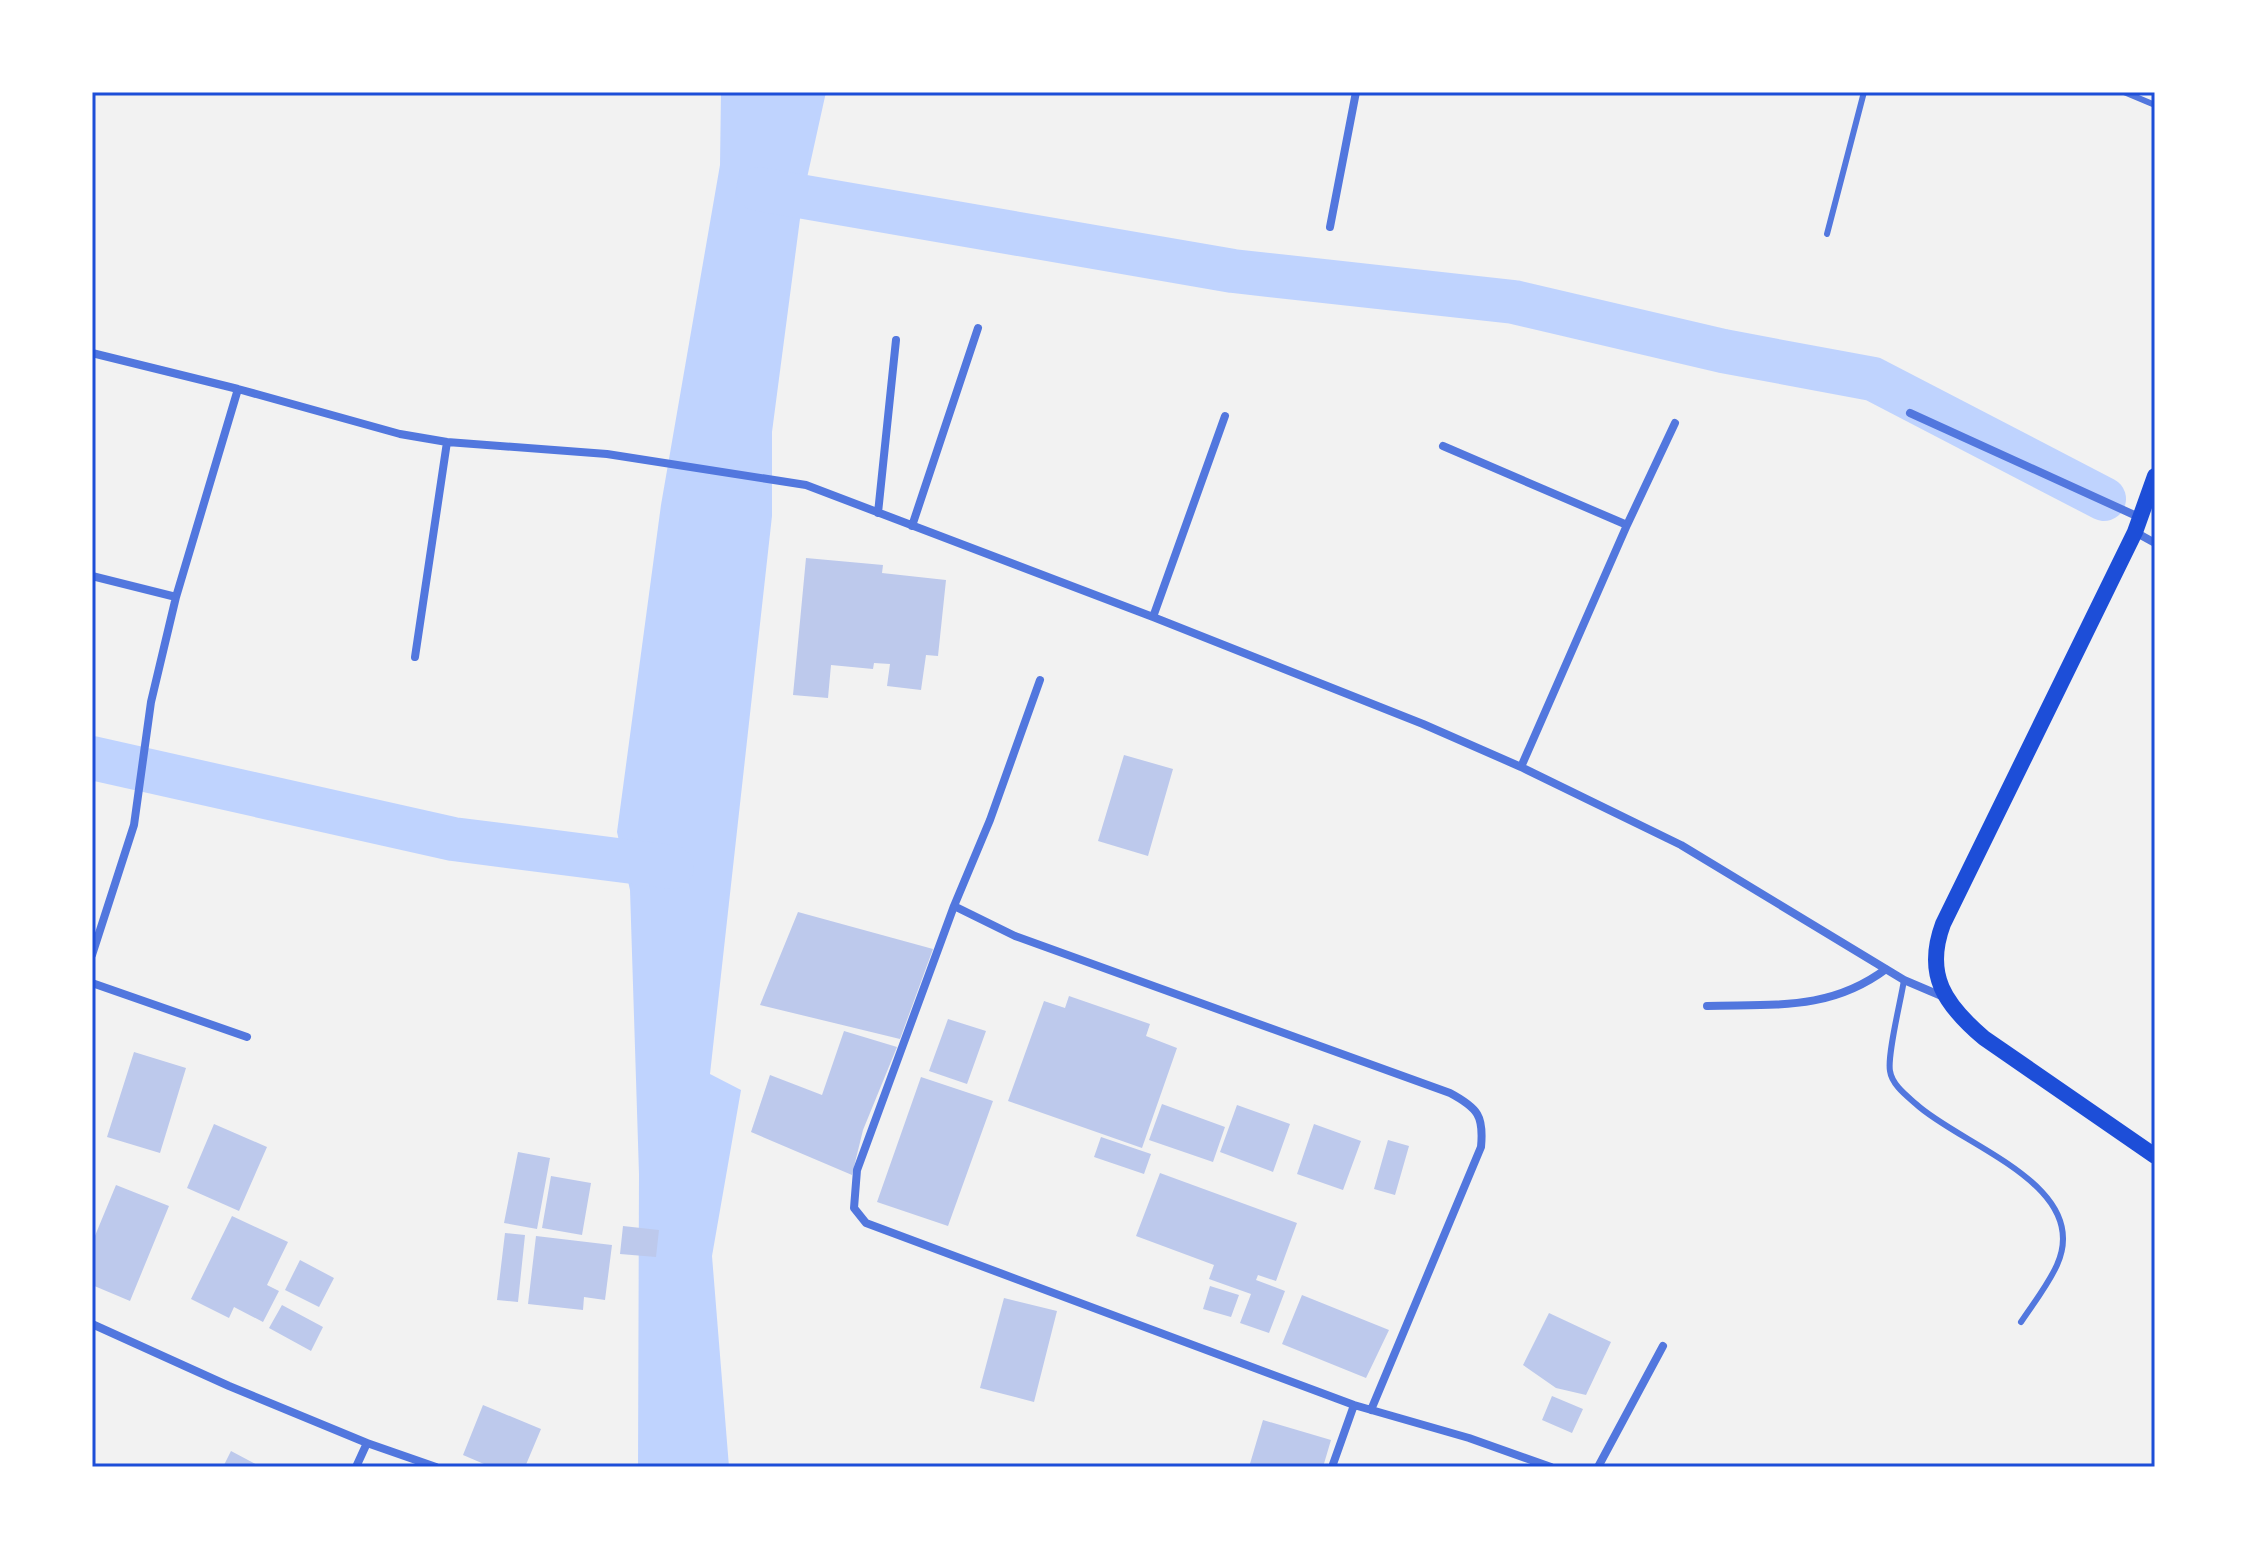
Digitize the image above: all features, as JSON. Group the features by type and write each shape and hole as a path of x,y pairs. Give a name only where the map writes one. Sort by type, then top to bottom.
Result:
{"main road":[{"path":"2155,476 2138,525 1943,924 1935,945 1934,962 1937,979 1964,1021 2155,1156"}],"street":[{"path":"1330,227 1356,92"},
{"path":"912,526 978,328"},
{"path":"878,513 896,340"},
{"path":"92,353 400,434 447,442 607,454 806,485 1153,617 1423,724 1521,767 1681,845 1904,980 1947,998"},
{"path":"92,955 134,825 151,702 176,597 238,389"},
{"path":"1910,413 2138,525 2155,543"},
{"path":"1153,617 1225,416"},
{"path":"1521,767 1675,423"},
{"path":"415,657 447,442"},
{"path":"1443,446 1627,525"},
{"path":"92,576 176,597"},
{"path":"1040,680 857,1170 854,1208 866,1223 1354,1405 1469,1438 1551,1467"},
{"path":"954,906 1015,936 1450,1093 1477,1113 1483,1127 1481,1147 1371,1410"},
{"path":"1707,1006 1797,1004 1839,996 1866,984 1886,969"},
{"path":"92,983 247,1037"},
{"path":"92,1324 229,1386 367,1443 436,1467"},
{"path":"1598,1467 1663,1346"},
{"path":"1332,1467 1354,1405"},
{"path":"356,1467 367,1443"}],"lane":[{"path":"1827,234 1864,92"},
{"path":"2124,92 2155,105"},
{"path":"1904,980 1890,1072 1899,1088 1924,1112 2024,1175 2055,1207 2064,1234 2058,1263 2021,1322"}],"water":[{"path":"721,92 826,92 803,196 772,432 772,516 710,1074 741,1090 712,1256 729,1467 638,1467 639,1174 630,890 617,832 661,505 720,165"}],"building":[{"path":"806,558 883,565 882,573 946,580 938,656 926,655 921,690 887,686 890,664 874,663 873,669 831,665 828,698 793,695"},
{"path":"1124,755 1173,769 1148,856 1098,841"},
{"path":"798,912 933,949 900,1039 760,1005"},
{"path":"1069,996 1150,1024 1146,1036 1177,1048 1142,1148 1008,1101 1044,1001 1065,1008"},
{"path":"948,1019 986,1031 967,1084 929,1071"},
{"path":"844,1031 897,1047 863,1130 852,1175 751,1132 770,1075 822,1095"},
{"path":"134,1052 186,1068 160,1153 107,1137"},
{"path":"921,1077 993,1101 948,1226 877,1202"},
{"path":"1162,1104 1225,1127 1213,1162 1149,1140"},
{"path":"1237,1105 1290,1124 1273,1172 1220,1152"},
{"path":"214,1124 267,1147 239,1211 187,1188"},
{"path":"1314,1124 1361,1141 1343,1190 1297,1174"},
{"path":"1101,1137 1151,1154 1144,1174 1094,1157"},
{"path":"1388,1140 1409,1146 1395,1195 1374,1189"},
{"path":"518,1152 550,1158 537,1229 504,1223"},
{"path":"1160,1173 1297,1223 1276,1281 1258,1275 1256,1280 1285,1291 1269,1333 1240,1323 1251,1294 1209,1279 1214,1265 1136,1236"},
{"path":"551,1176 591,1183 582,1235 542,1228"},
{"path":"116,1185 169,1206 130,1301 92,1285 92,1243"},
{"path":"232,1216 288,1242 267,1285 279,1291 263,1322 234,1307 229,1318 191,1299"},
{"path":"623,1226 659,1230 656,1257 620,1254"},
{"path":"505,1233 525,1235 518,1302 497,1300"},
{"path":"536,1236 612,1245 605,1300 584,1297 583,1310 528,1304"},
{"path":"300,1260 334,1278 319,1307 285,1290"},
{"path":"1210,1286 1239,1295 1231,1317 1203,1309"},
{"path":"1302,1295 1389,1330 1366,1378 1282,1344"},
{"path":"1004,1298 1057,1311 1034,1402 980,1388"},
{"path":"282,1305 323,1327 311,1351 269,1328"},
{"path":"1549,1313 1611,1342 1586,1395 1556,1388 1523,1365"},
{"path":"1552,1396 1583,1409 1572,1433 1542,1420"},
{"path":"483,1405 541,1429 525,1467 491,1467 463,1455"},
{"path":"1263,1420 1331,1440 1323,1467 1249,1467"},
{"path":"231,1451 261,1467 223,1467"}],"waterway":[{"path":"758,189 1233,271 1514,302 1723,351 1873,379 2104,499"},
{"path":"92,758 453,839 672,867"}]}
